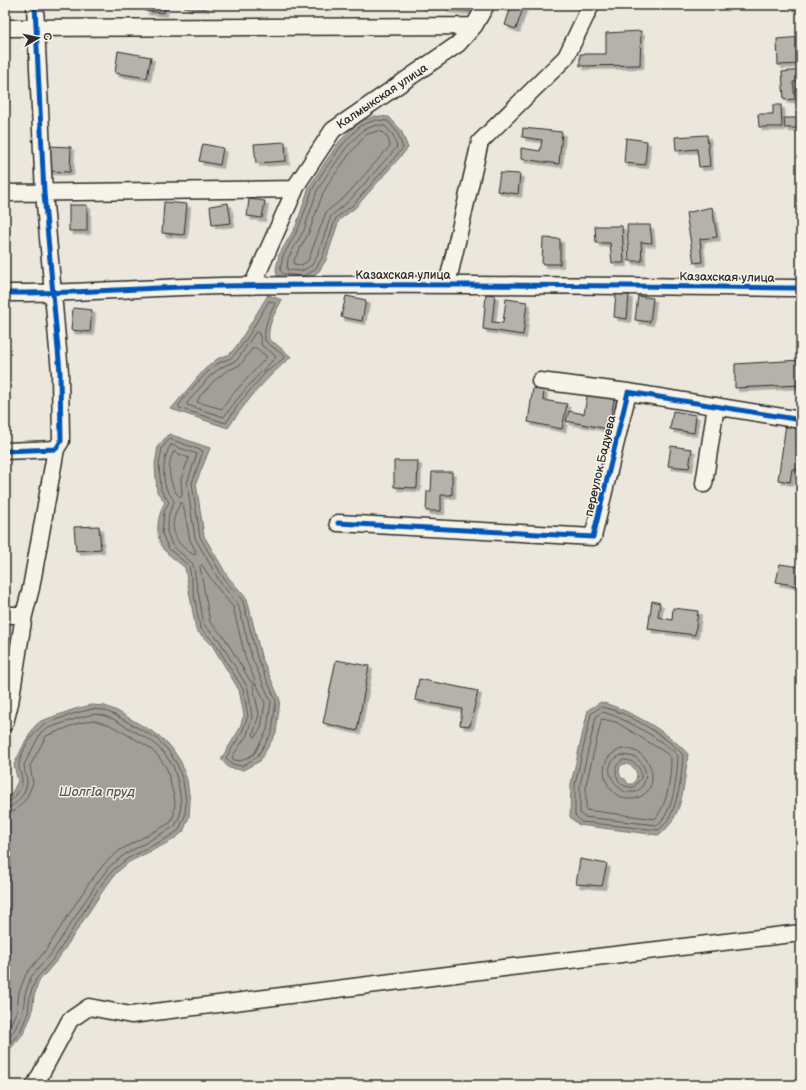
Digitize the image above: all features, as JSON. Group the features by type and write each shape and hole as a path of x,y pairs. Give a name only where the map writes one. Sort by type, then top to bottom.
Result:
{"street":[{"path":"5,723 56,449 61,441 62,433 60,372 44,193 35,5"},
{"name":"Калмыкская улица","path":"252,286 295,189 333,130 458,44 474,26 486,5"},
{"path":"447,284 480,142 566,57 591,5"},
{"path":"5,28 474,26"},
{"path":"5,193 295,189"},
{"name":"Казахская улица","path":"5,293 54,294 252,286 447,284 801,288"},
{"path":"540,381 628,392 801,420"},
{"name":"переулок Бадуева","path":"338,523 593,537 628,392"},
{"path":"704,484 716,406"},
{"path":"5,451 56,449"},
{"path":"5,615 24,615"},
{"path":"34,1085 70,1020 89,1007 131,1015 496,968 801,933"}],"water":[{"path":"375,116 389,117 401,130 408,148 355,208 339,220 326,260 319,271 312,277 302,280 282,278 277,275 276,269 279,255 296,226 309,187 339,142 358,122"},
{"path":"268,295 282,300 270,324 269,340 291,357 257,390 228,428 171,409 204,370 217,359 230,354 238,344"},
{"path":"169,434 210,448 196,483 204,536 228,577 247,599 261,656 280,700 276,733 260,761 243,770 229,768 221,759 239,730 244,715 239,690 212,645 196,630 185,568 165,551 159,540 159,520 165,502 157,492 155,465 158,446"},
{"path":"601,702 636,716 670,737 688,754 684,787 678,810 667,828 658,835 579,825 570,817 571,784 588,710","holes":["628,764 634,768 637,774 633,784 628,784 625,779 621,778 619,772 620,766"]},
{"name":"ШолгIа пруд","path":"92,705 105,706 117,711 158,735 171,747 181,762 187,780 190,801 189,817 183,832 171,841 129,862 116,873 58,959 39,981 34,996 32,1014 23,1034 5,1055 5,801 13,791 18,781 14,765 25,742 35,726 41,721 75,709"}],"building":[{"path":"145,5 165,5 164,13 145,11"},
{"path":"184,5 206,5 206,8 184,7"},
{"path":"421,5 442,5 442,6 421,7"},
{"path":"444,5 471,5 470,11 444,9"},
{"path":"494,5 524,5 516,29 505,25 510,10"},
{"path":"641,31 640,65 580,66 580,54 606,54 606,33"},
{"path":"801,37 801,64 778,65 777,39"},
{"path":"118,51 151,57 147,78 115,73"},
{"path":"801,70 801,81 793,82 795,99 784,100 782,72"},
{"path":"773,105 781,105 782,127 759,127 758,114 773,114"},
{"path":"801,113 801,128 785,128 784,118 800,118"},
{"path":"523,128 562,132 559,164 521,159 521,148 540,151 542,140 522,137"},
{"path":"707,135 710,166 699,167 697,149 676,151 675,137"},
{"path":"626,138 647,141 645,165 624,163"},
{"path":"285,142 286,161 256,163 254,144"},
{"path":"203,144 223,148 220,165 199,161"},
{"path":"48,146 71,147 70,172 47,171"},
{"path":"500,173 520,174 518,194 497,191"},
{"path":"249,199 265,201 262,218 247,216"},
{"path":"164,202 187,204 184,235 162,233"},
{"path":"228,203 231,223 212,225 210,206"},
{"path":"69,205 87,205 87,231 69,231"},
{"path":"712,207 717,237 700,239 702,262 694,263 686,213"},
{"path":"627,225 650,225 652,243 641,242 642,261 629,261"},
{"path":"595,226 622,226 624,263 612,263 610,243 596,243"},
{"path":"543,238 560,239 560,264 542,264"},
{"path":"616,293 629,295 627,319 614,317"},
{"path":"486,294 495,295 492,322 503,323 506,299 527,302 523,335 483,329"},
{"path":"346,296 366,300 362,321 341,317"},
{"path":"638,296 653,298 650,322 635,320"},
{"path":"73,308 92,310 90,332 71,330"},
{"path":"801,360 801,385 735,388 735,364"},
{"path":"533,388 544,390 543,400 567,404 562,429 528,422"},
{"path":"588,391 615,396 608,429 566,421 569,411 584,414"},
{"path":"673,411 696,415 694,433 670,429"},
{"path":"786,424 800,426 797,445 801,446 801,470 792,469 790,482 778,480"},
{"path":"671,446 692,449 689,468 668,466"},
{"path":"394,461 418,461 417,488 394,487"},
{"path":"432,472 452,472 452,495 441,495 441,511 426,511 427,491 431,491"},
{"path":"99,526 101,549 76,551 74,527"},
{"path":"780,564 800,567 797,586 776,582"},
{"path":"652,601 660,603 658,617 672,620 673,608 698,611 695,635 648,629"},
{"path":"336,660 369,666 357,731 323,723"},
{"path":"419,679 478,691 470,726 460,725 462,709 415,700"},
{"path":"580,859 607,864 602,886 576,884"}],"cycle path":[{"path":"5,451 56,449 61,441 60,372 44,193 35,5"},
{"path":"5,293 293,285 511,285 801,288"},
{"path":"338,523 593,537 628,392 801,420"}]}
